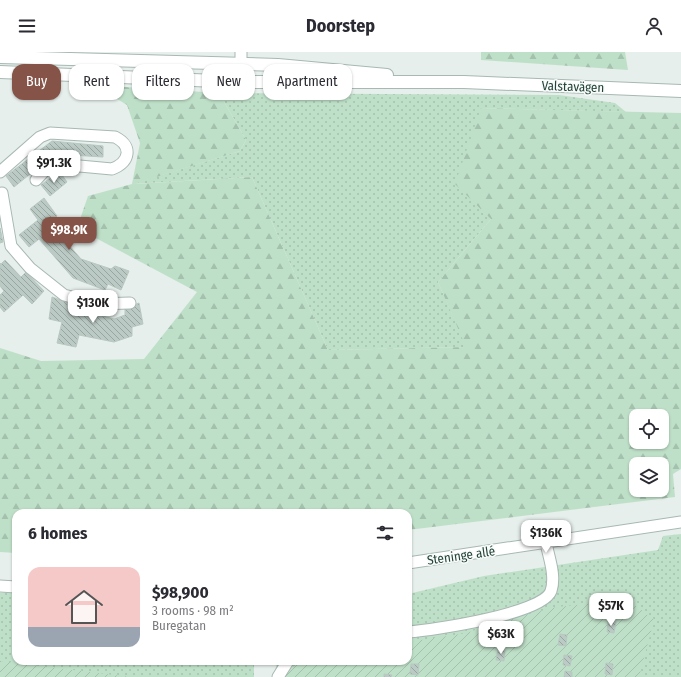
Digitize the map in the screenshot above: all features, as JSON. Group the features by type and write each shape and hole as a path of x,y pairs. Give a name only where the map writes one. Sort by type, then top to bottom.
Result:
{"street":[{"name":"Valstavägen","path":"0,57 241,58 286,66 464,82"},
{"name":"Valstavägen","path":"0,72 202,80"},
{"name":"Valstavägen","path":"255,82 464,82 681,91"},
{"path":"0,172 40,137 50,133 115,137 123,141 127,149 126,160 120,166 112,169 58,164 49,166 36,180"},
{"path":"1,194 11,246 30,268 64,295 98,304 130,303"},
{"name":"Steninge allé","path":"412,562 681,522"},
{"path":"412,632 484,620 540,603 551,592 553,579 546,543"},
{"path":"0,586 12,587"},
{"path":"278,677 286,665"}],"green space":[{"path":"481,52 625,52 628,70 481,60"},
{"path":"124,87 132,87 132,100 194,100 194,91 202,92 202,100 223,100 246,140 240,151 134,184 252,177 328,350 466,347 438,282 491,219 455,184 481,108 681,113 681,469 673,474 675,497 412,530 412,509 12,509 12,553 0,552 0,348 41,361 144,359 197,292 77,228 88,196 132,184 140,143 127,105 119,100 124,100"},
{"path":"255,93 263,93 263,100 352,100 352,94 559,95 615,103 626,112 481,108 491,219 438,282 467,347 328,350 252,177 132,184 240,151 246,140 223,100 255,100"},
{"path":"681,534 681,677 274,677 276,665 412,665 412,593 484,576 658,550 663,536"},
{"path":"0,593 12,593 12,665 254,665 254,677 0,677"},
{"path":"596,603 634,604 654,620 639,677 284,677 287,671 296,665 412,665 412,641 467,633 497,622 557,607"},
{"path":"0,661 12,662 12,665 32,665 130,677 0,677"}],"building":[{"path":"52,141 103,146 103,157 55,154 14,187 6,176"},
{"path":"59,171 67,182 50,196 41,185"},
{"path":"44,198 57,216 51,221 81,259 111,269 115,266 129,271 121,290 108,284 105,290 73,278 39,239 29,247 19,235 38,220 30,209"},
{"path":"0,228 3,242 0,243"},
{"path":"5,260 21,277 26,272 44,291 32,304 23,295 4,312 0,307 0,295 4,291 0,286 0,263 1,264"},
{"path":"52,297 69,303 67,307 114,319 125,315 125,309 139,303 143,324 132,327 132,336 114,342 79,335 76,347 57,343 62,322 49,319"},
{"path":"608,621 616,622 614,633 607,632"},
{"path":"560,634 567,635 566,646 558,645"},
{"path":"498,649 505,650 504,661 496,660"},
{"path":"564,655 572,656 570,666 563,665"},
{"path":"606,663 613,664 612,675 605,674"},
{"path":"419,664 418,675 410,674 411,665"},
{"path":"565,671 572,672 572,677 564,677"},
{"path":"384,674 392,675 391,677 384,677"}]}
